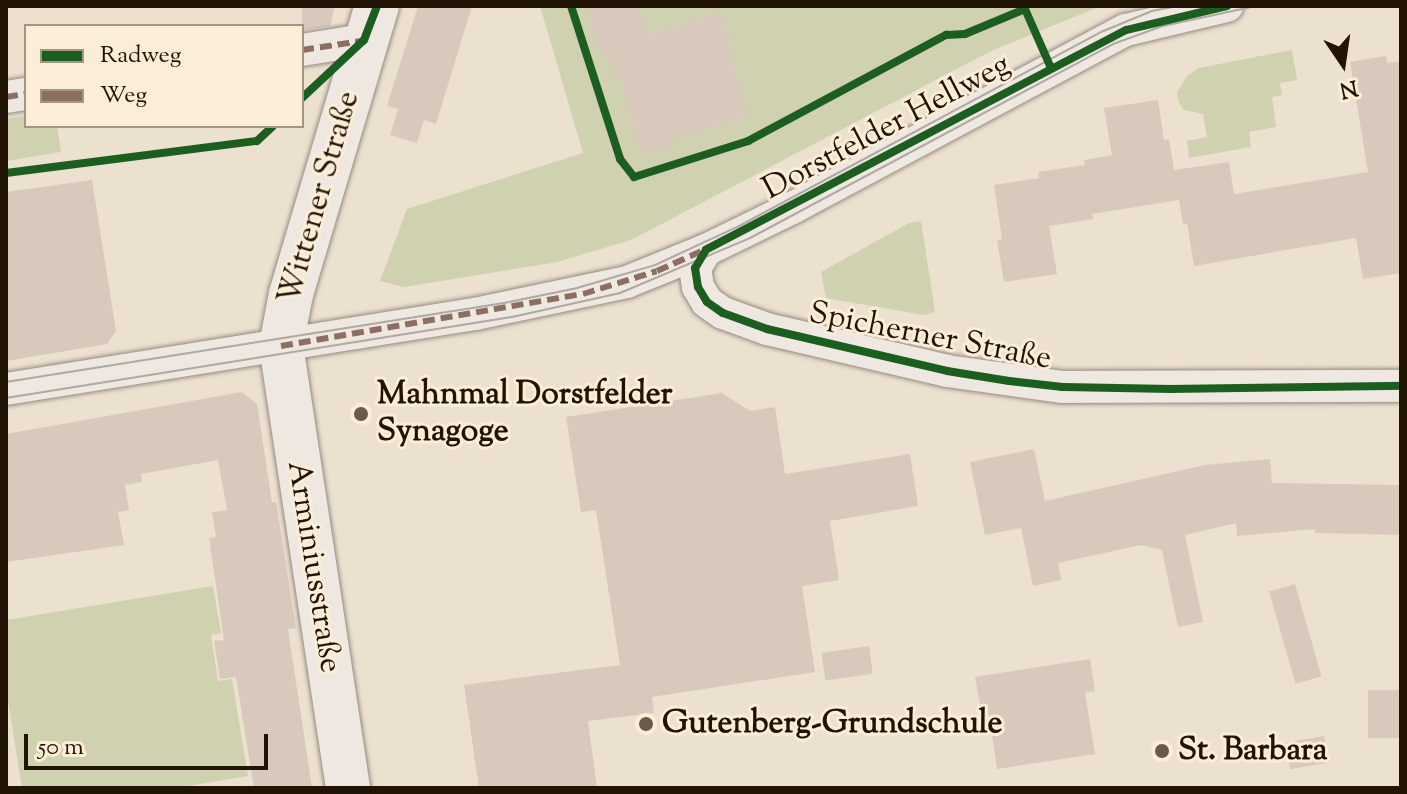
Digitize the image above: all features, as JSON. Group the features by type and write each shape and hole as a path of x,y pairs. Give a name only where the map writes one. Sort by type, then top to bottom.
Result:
{"main road":[{"name":"Wittener Straße","path":"281,346 291,294 371,23"},
{"name":"Arminiusstraße","path":"281,346 348,788"}],"street":[{"name":"Dorstfelder Hellweg","path":"6,389 583,294 657,271 706,250 1126,30 1227,6"},
{"path":"304,49 371,23"},
{"name":"Spicherner Straße","path":"706,250 695,268 698,287 707,302 723,313 767,329 947,371 1063,387 1401,386"}],"green space":[{"path":"540,6 1101,6 991,51 631,240 557,262 404,287 380,281 407,209 583,153"},
{"path":"1292,50 1297,80 1280,83 1282,95 1272,97 1276,127 1249,132 1251,147 1189,158 1187,141 1207,137 1203,114 1184,110 1179,103 1177,93 1187,76 1199,68"},
{"path":"24,116 24,128 57,128 61,152 6,161 6,119"},
{"path":"921,221 935,312 924,315 826,298 821,272 909,223"},
{"path":"213,586 221,633 211,635 218,681 232,679 248,776 175,788 22,788 6,688 6,620"}],"building":[{"path":"302,6 335,6 330,26 304,31"},
{"path":"418,6 472,6 436,124 424,120 417,143 390,135 398,109 387,106"},
{"path":"587,6 639,6 647,35 718,11 731,34 728,44 748,116 671,140 672,146 642,154 621,83 617,84 609,55 602,57"},
{"path":"1386,56 1387,63 1401,61 1401,273 1363,279 1356,238 1194,266 1187,223 1183,224 1179,200 1092,214 1093,219 1049,226 1057,274 1004,282 997,240 1002,239 994,185 1039,178 1038,172 1085,165 1084,160 1112,155 1104,108 1158,100 1164,140 1169,139 1174,170 1229,162 1234,194 1368,172 1350,62"},
{"path":"92,180 116,331 107,344 6,361 6,192"},
{"path":"242,392 257,404 272,502 276,502 296,628 288,629 312,788 254,788 236,677 220,679 214,641 224,640 209,538 216,537 212,512 227,510 218,460 141,474 142,482 125,485 129,510 118,512 124,545 6,562 6,434"},
{"path":"722,393 750,411 775,407 785,474 910,454 918,506 830,521 839,580 802,586 815,672 652,697 654,713 588,721 597,788 479,788 464,685 620,665 596,510 581,512 566,417"},
{"path":"1034,449 1045,501 1205,465 1270,459 1272,483 1401,485 1401,535 1315,533 1315,529 1237,536 1236,523 1185,535 1203,622 1178,627 1162,550 1141,545 1058,563 1061,580 1033,586 1021,528 985,535 970,462"},
{"path":"1295,584 1321,676 1296,684 1269,591"},
{"path":"869,646 873,674 825,680 821,653"},
{"path":"1090,659 1095,691 1085,693 1095,754 997,769 988,708 981,710 975,677"},
{"path":"1368,690 1401,690 1401,738 1368,738"},
{"path":"1324,736 1329,763 1290,769 1286,743"}],"tram line":[{"path":"6,382 504,303 577,288 655,265 739,226 1101,32 1152,11 1177,6"},
{"path":"6,398 512,317 620,293 750,238 1113,44 1163,26 1256,6"}],"marked path":[{"path":"304,50 361,41"},
{"path":"6,97 24,94"},
{"path":"281,346 583,294 657,271 702,251"}],"cycle path":[{"path":"304,96 364,40 377,6"},
{"path":"571,6 620,159 634,177 748,141 946,35 965,34 1025,9 1051,68"},
{"path":"1227,6 1126,30 706,250 695,268 698,287 707,302 723,313 767,329 947,371 1009,381 1063,387 1172,389 1401,386"},
{"path":"6,173 257,141 271,128"}],"place":[{"name":"Mahnmal Dorstfelder Synagoge","path":"361,414"},
{"name":"Gutenberg-Grundschule","path":"646,724"},
{"name":"St. Barbara","path":"1162,751"}]}
